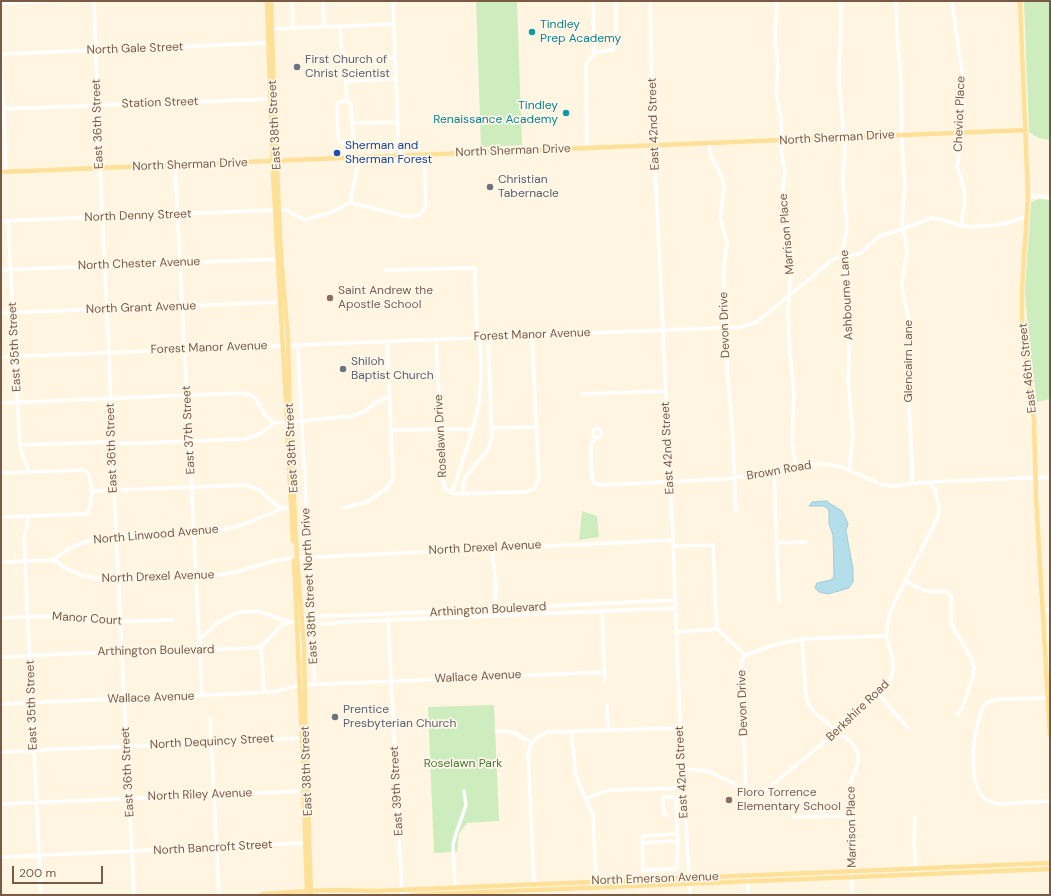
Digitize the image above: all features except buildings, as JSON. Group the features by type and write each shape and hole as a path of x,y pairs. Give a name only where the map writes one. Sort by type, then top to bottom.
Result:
{"main road":[{"name":"East 38th Street","path":"267,1 270,99 281,256 291,508 301,621 309,893"},
{"name":"East 38th Street","path":"271,1 274,161"},
{"name":"East 46th Street","path":"1020,1 1028,196 1022,289 1022,323 1033,405 1050,735"},
{"name":"North Sherman Drive","path":"3,172 1026,130"},
{"name":"East 38th Street","path":"277,210 280,302 285,345"},
{"name":"East 38th Street","path":"288,422 295,558"},
{"name":"East 38th Street","path":"303,685 302,738 305,843 309,893"},
{"name":"North Emerson Avenue","path":"261,895 402,892 534,884 1050,863"},
{"name":"North Emerson Avenue","path":"412,895 504,893 1050,869"}],"street":[{"path":"1,3 51,1"},
{"name":"East 36th Street","path":"94,1 116,536 134,895"},
{"path":"292,1 293,28"},
{"path":"323,1 324,27"},
{"path":"393,1 398,156"},
{"path":"593,1 594,53"},
{"path":"588,148 586,66 587,62 597,51 613,50 616,32 616,1"},
{"name":"East 42nd Street","path":"650,1 654,146 673,540 680,728 690,895"},
{"name":"Marrison Place","path":"777,1 775,37 778,68 776,89 781,118 782,156 785,174 782,196 787,211 788,252 791,267 788,313 794,404 792,442 796,467"},
{"name":"Ashbourne Lane","path":"841,1 839,81 846,153 843,190 847,226 842,250 847,286 849,352 848,379 853,431 849,470"},
{"name":"Glencairn Lane","path":"896,1 897,36 902,79 901,135 905,184 902,218 907,249 902,284 908,315 912,484"},
{"name":"Cheviot Place","path":"952,1 962,72 961,144 957,168 964,189 965,201 961,226"},
{"path":"271,29 394,24"},
{"path":"340,26 347,101 351,104 353,138 351,142 341,143 338,140 336,106 339,102 347,101"},
{"name":"North Gale Street","path":"1,54 268,44"},
{"path":"1,54 3,172"},
{"path":"344,60 395,58"},
{"path":"346,81 396,79"},
{"name":"Station Street","path":"2,109 270,99"},
{"path":"352,124 397,122"},
{"path":"346,143 346,158"},
{"name":"Devon Drive","path":"709,143 711,156 724,184 720,215 727,242 723,267 728,327 727,370 732,422 736,510"},
{"path":"351,202 410,217 421,214 425,208 426,202 424,155"},
{"path":"351,202 351,196 360,158"},
{"name":"East 37th Street","path":"175,165 188,395 202,695"},
{"path":"1028,196 1050,198"},
{"path":"277,210 286,210 305,220 332,212 351,202"},
{"name":"North Denny Street","path":"1,221 277,210"},
{"name":"Forest Manor Avenue","path":"1,357 742,327 754,323 807,282 828,262 843,256 861,253 880,236 933,218 961,226 971,227 993,226 1027,216"},
{"name":"East 35th Street","path":"8,221 20,445 21,452 29,472"},
{"name":"North Chester Avenue","path":"1,270 278,259"},
{"path":"385,270 475,268 481,383 479,403 473,429 452,493"},
{"name":"North Grant Avenue","path":"1,313 280,302"},
{"path":"493,428 536,427 532,335"},
{"path":"463,494 465,479 487,451 492,441 493,428 488,337"},
{"name":"Roselawn Drive","path":"436,339 440,430 444,484 447,490 452,493 463,494 527,492 533,489 537,485 539,479 536,427"},
{"path":"344,508 367,502 384,490 391,482 394,474 387,341"},
{"name":"East 38th Street North Drive","path":"298,344 315,684"},
{"path":"582,394 666,391"},
{"path":"1,403 240,393 247,394 256,400 266,416 274,423"},
{"path":"20,445 250,438 260,434 274,423 354,416 365,411 375,403 390,397"},
{"path":"391,430 473,429"},
{"name":"Brown Road","path":"596,438 592,442 591,449 592,479 595,484 600,485 735,478 818,464 835,466 849,470 884,485 898,486 929,482 1050,477"},
{"path":"1,473 85,471 89,474 92,491 90,508 85,514 1,517"},
{"path":"774,471 779,602"},
{"name":"Berkshire Road","path":"682,769 711,772 755,794 764,792 838,732 890,682 894,670 893,660 886,636 891,609 938,517 939,510 935,489 933,484 929,482"},
{"path":"92,491 244,484 260,490 273,503 283,508 291,508"},
{"name":"North Linwood Avenue","path":"54,560 65,551 82,543 98,538 212,532 230,528 283,508"},
{"name":"East 35th Street","path":"29,516 25,533 25,561 41,895"},
{"name":"North Drexel Avenue","path":"54,560 70,570 87,577 105,580 229,573 278,560 309,556 673,540"},
{"path":"777,543 806,542"},
{"path":"673,546 713,545 717,629 676,632"},
{"path":"492,548 496,588 495,615"},
{"path":"1,562 54,560"},
{"path":"905,581 925,591 946,591 951,595 951,623 972,659 974,668 973,677 963,706 957,715"},
{"name":"Arthington Boulevard","path":"301,621 305,617 675,600"},
{"path":"602,604 604,681"},
{"name":"Arthington Boulevard","path":"1,657 122,651 251,648 261,645 268,640 280,627 290,622 301,621 305,624 312,625 388,620 675,608"},
{"path":"1043,610 1050,610"},
{"path":"200,639 218,622 231,615 241,612 258,611 290,622"},
{"name":"East 39th Street","path":"388,614 402,892"},
{"name":"Manor Court","path":"1,618 51,616 84,621 121,622 173,620"},
{"name":"Devon Drive","path":"717,629 745,655 741,662 746,790"},
{"path":"745,655 774,645 802,639 886,636"},
{"name":"Marrison Place","path":"802,639 807,702 816,714 852,743 858,756 858,763 850,787 852,895"},
{"path":"261,645 264,692"},
{"name":"Wallace Avenue","path":"1,704 264,692 315,684 604,672"},
{"path":"878,694 908,728"},
{"path":"1049,698 998,699 986,704 980,714 975,735 973,754 977,787 982,796 987,800 997,804 1050,801"},
{"path":"607,705 608,730"},
{"path":"210,720 218,895"},
{"path":"534,884 528,756 532,743 540,736 547,733 680,728"},
{"path":"496,731 513,733 532,743"},
{"path":"571,732 576,776 593,815 596,888"},
{"name":"North Dequincy Street","path":"1,752 302,738"},
{"path":"586,799 611,790 683,788"},
{"name":"North Riley Avenue","path":"1,804 304,791"},
{"path":"455,893 453,844 466,805 464,791"},
{"path":"666,816 664,814 664,797 676,797 678,866 675,869 643,870 642,838 645,835 677,838"},
{"path":"794,817 851,815"},
{"path":"915,817 914,842 916,875"},
{"path":"642,843 686,837"},
{"name":"North Bancroft Street","path":"1,857 305,843"},
{"path":"747,876 748,895"},
{"path":"504,886 504,893"}],"green space":[{"path":"476,1 517,1 522,145 481,147"},
{"path":"1024,1 1050,1 1050,140 1038,138 1029,132"},
{"path":"1039,199 1050,200 1050,399 1037,402 1029,346 1025,291 1031,202"},
{"path":"582,511 597,516 599,537 579,540"},
{"name":"Roselawn Park","path":"494,705 499,821 467,823 459,834 457,852 434,853 428,707"}],"water":[{"path":"826,501 842,511 848,524 846,531 853,569 853,582 849,588 828,594 819,592 815,588 817,583 831,580 834,576 833,535 829,524 829,510 824,506 809,506 812,502"}],"place":[{"name":"Tindley Prep Academy","path":"532,32"},
{"name":"First Church of Christ Scientist","path":"297,67"},
{"name":"Tindley Renaissance Academy","path":"566,113"},
{"name":"Sherman and Sherman Forest","path":"337,153"},
{"name":"Christian Tabernacle","path":"490,187"},
{"name":"Saint Andrew the Apostle School","path":"330,298"},
{"name":"Shiloh Baptist Church","path":"343,369"},
{"name":"Prentice Presbyterian Church","path":"335,717"},
{"name":"Floro Torrence Elementary School","path":"729,800"}]}
